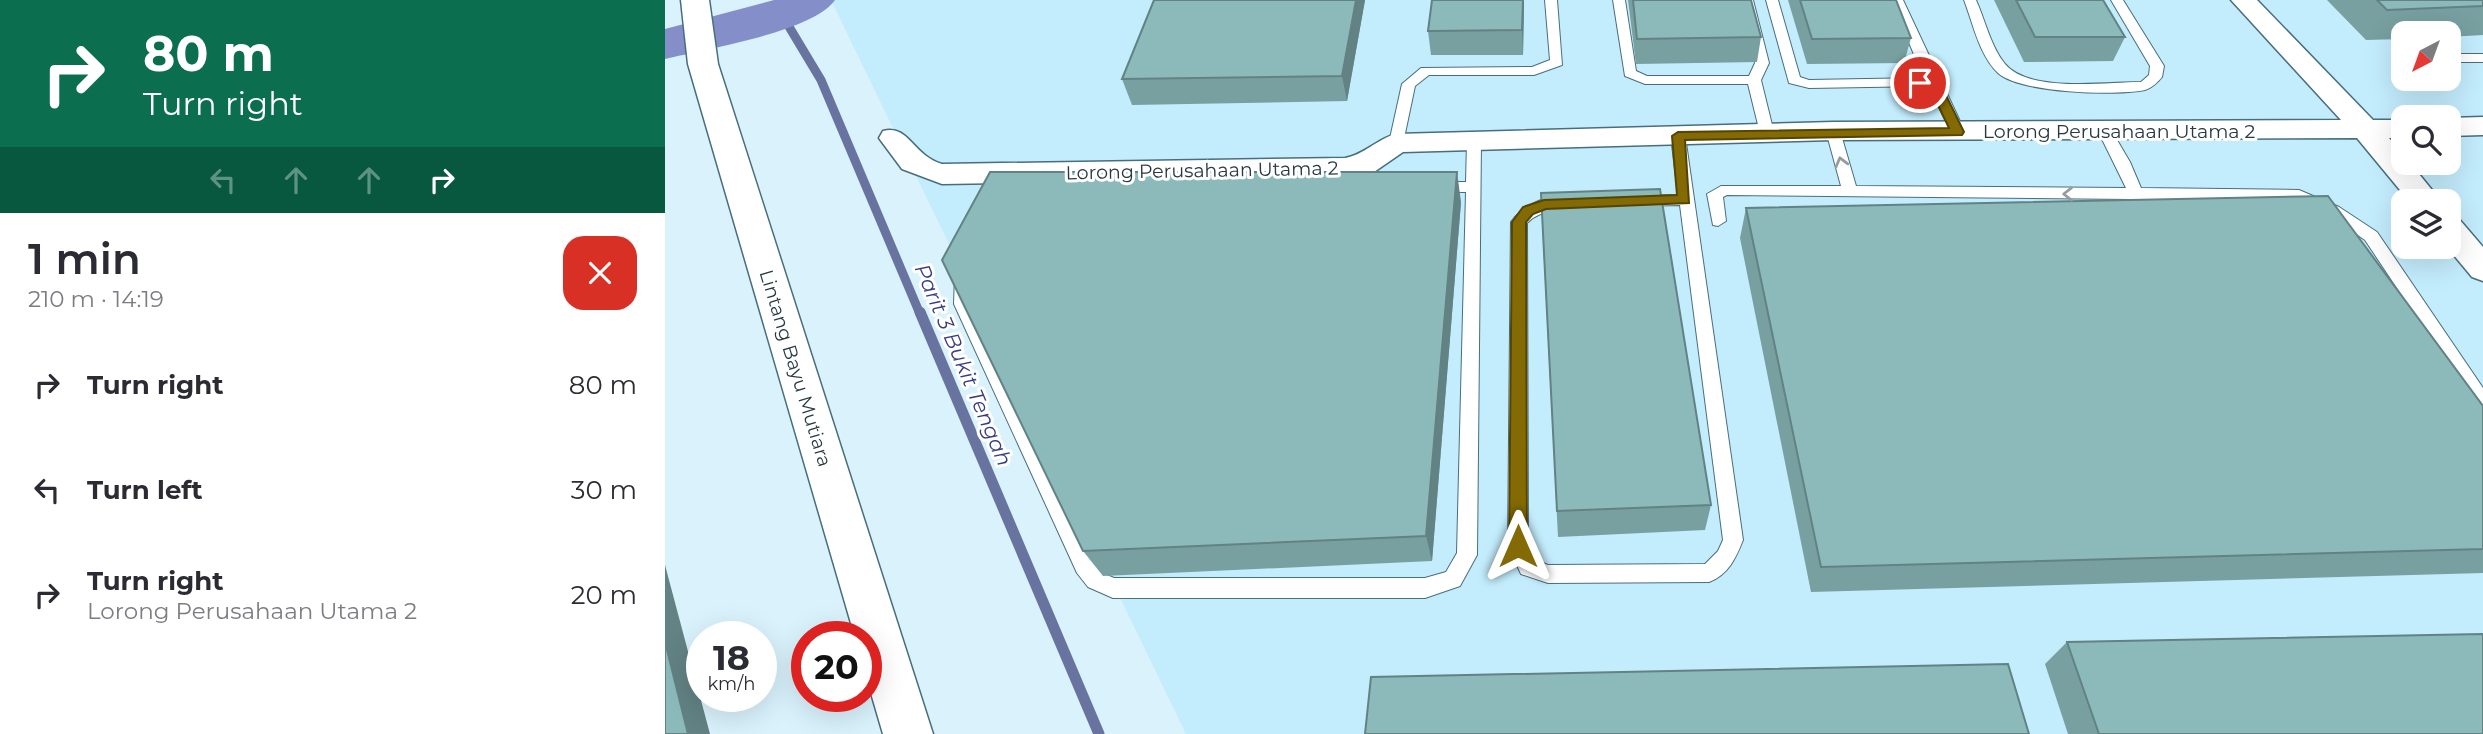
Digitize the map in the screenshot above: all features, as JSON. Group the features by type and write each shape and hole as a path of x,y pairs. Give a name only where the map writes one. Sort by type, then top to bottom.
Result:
{"street":[{"path":"2243,0 2366,130 2416,189"},
{"name":"Lintang Bayu Mutiara","path":"696,6 703,64 908,734"},
{"path":"2461,127 2483,126"},
{"name":"Lorong Perusahaan Utama 2","path":"893,138 899,152 917,168 941,174 1346,168 1364,165 1396,144 1474,141 1833,131 2391,129"},
{"path":"2461,243 2483,269"}],"lane":[{"path":"1396,144 1409,84 1426,71 1534,71 1557,62 1551,0"},
{"path":"1619,0 1630,73 1645,80 1754,80"},
{"path":"1747,0 1762,63 1754,80 1767,133"},
{"path":"1772,0 1794,79 1809,84 1933,82"},
{"path":"1897,0 1958,132"},
{"path":"1970,0 2001,69 2014,78 2034,85 2144,86 2155,77 2157,66 2117,0"},
{"path":"2461,58 2483,58"},
{"path":"1833,131 1850,192"},
{"path":"2105,131 2123,162 2147,218"},
{"path":"1582,203 1544,204 1528,211 1519,222 1518,546 1528,567 1548,575 1709,573 1726,557 1733,540 1678,136"},
{"path":"970,259 959,282 962,304 1084,566 1095,580 1113,588 1425,588 1453,579 1467,555 1474,141"},
{"path":"1419,187 1474,187"},
{"path":"1718,221 1715,194 1726,190 2299,195 2334,211 2371,236 2483,403"},
{"path":"1621,202 1685,200"}],"shaded area":[{"path":"831,0 2483,0 2483,734 1186,734"}],"building":[{"path":"1154,0 1356,0 1342,76 1122,79"},
{"path":"1432,0 1523,0 1522,30 1428,31"},
{"path":"1633,0 1751,0 1761,37 1637,39"},
{"path":"1800,0 1896,0 1911,38 1812,39"},
{"path":"2016,0 2103,0 2125,37 2035,37"},
{"path":"2377,0 2483,0 2483,6 2387,10"},
{"path":"990,172 1457,172 1426,536 1083,551 942,260"},
{"path":"1660,189 1711,505 1557,511 1541,193"},
{"path":"2328,196 2483,406 2483,549 1821,567 1746,208"},
{"path":"2483,634 2483,734 2099,734 2067,642"},
{"path":"665,642 688,734 665,734"},
{"path":"2008,664 2029,734 1365,734 1371,677"}],"waterway":[{"path":"665,44 782,15 811,0"},
{"name":"Parit 3 Bukit Tengah","path":"782,15 821,80 920,314"},
{"name":"Parit 3 Bukit Tengah","path":"920,312 1099,734"}],"route":[{"path":"1518,546 1519,222 1528,211 1544,204 1685,200 1678,136 1833,131 1958,132 1933,82 1920,83"}]}
